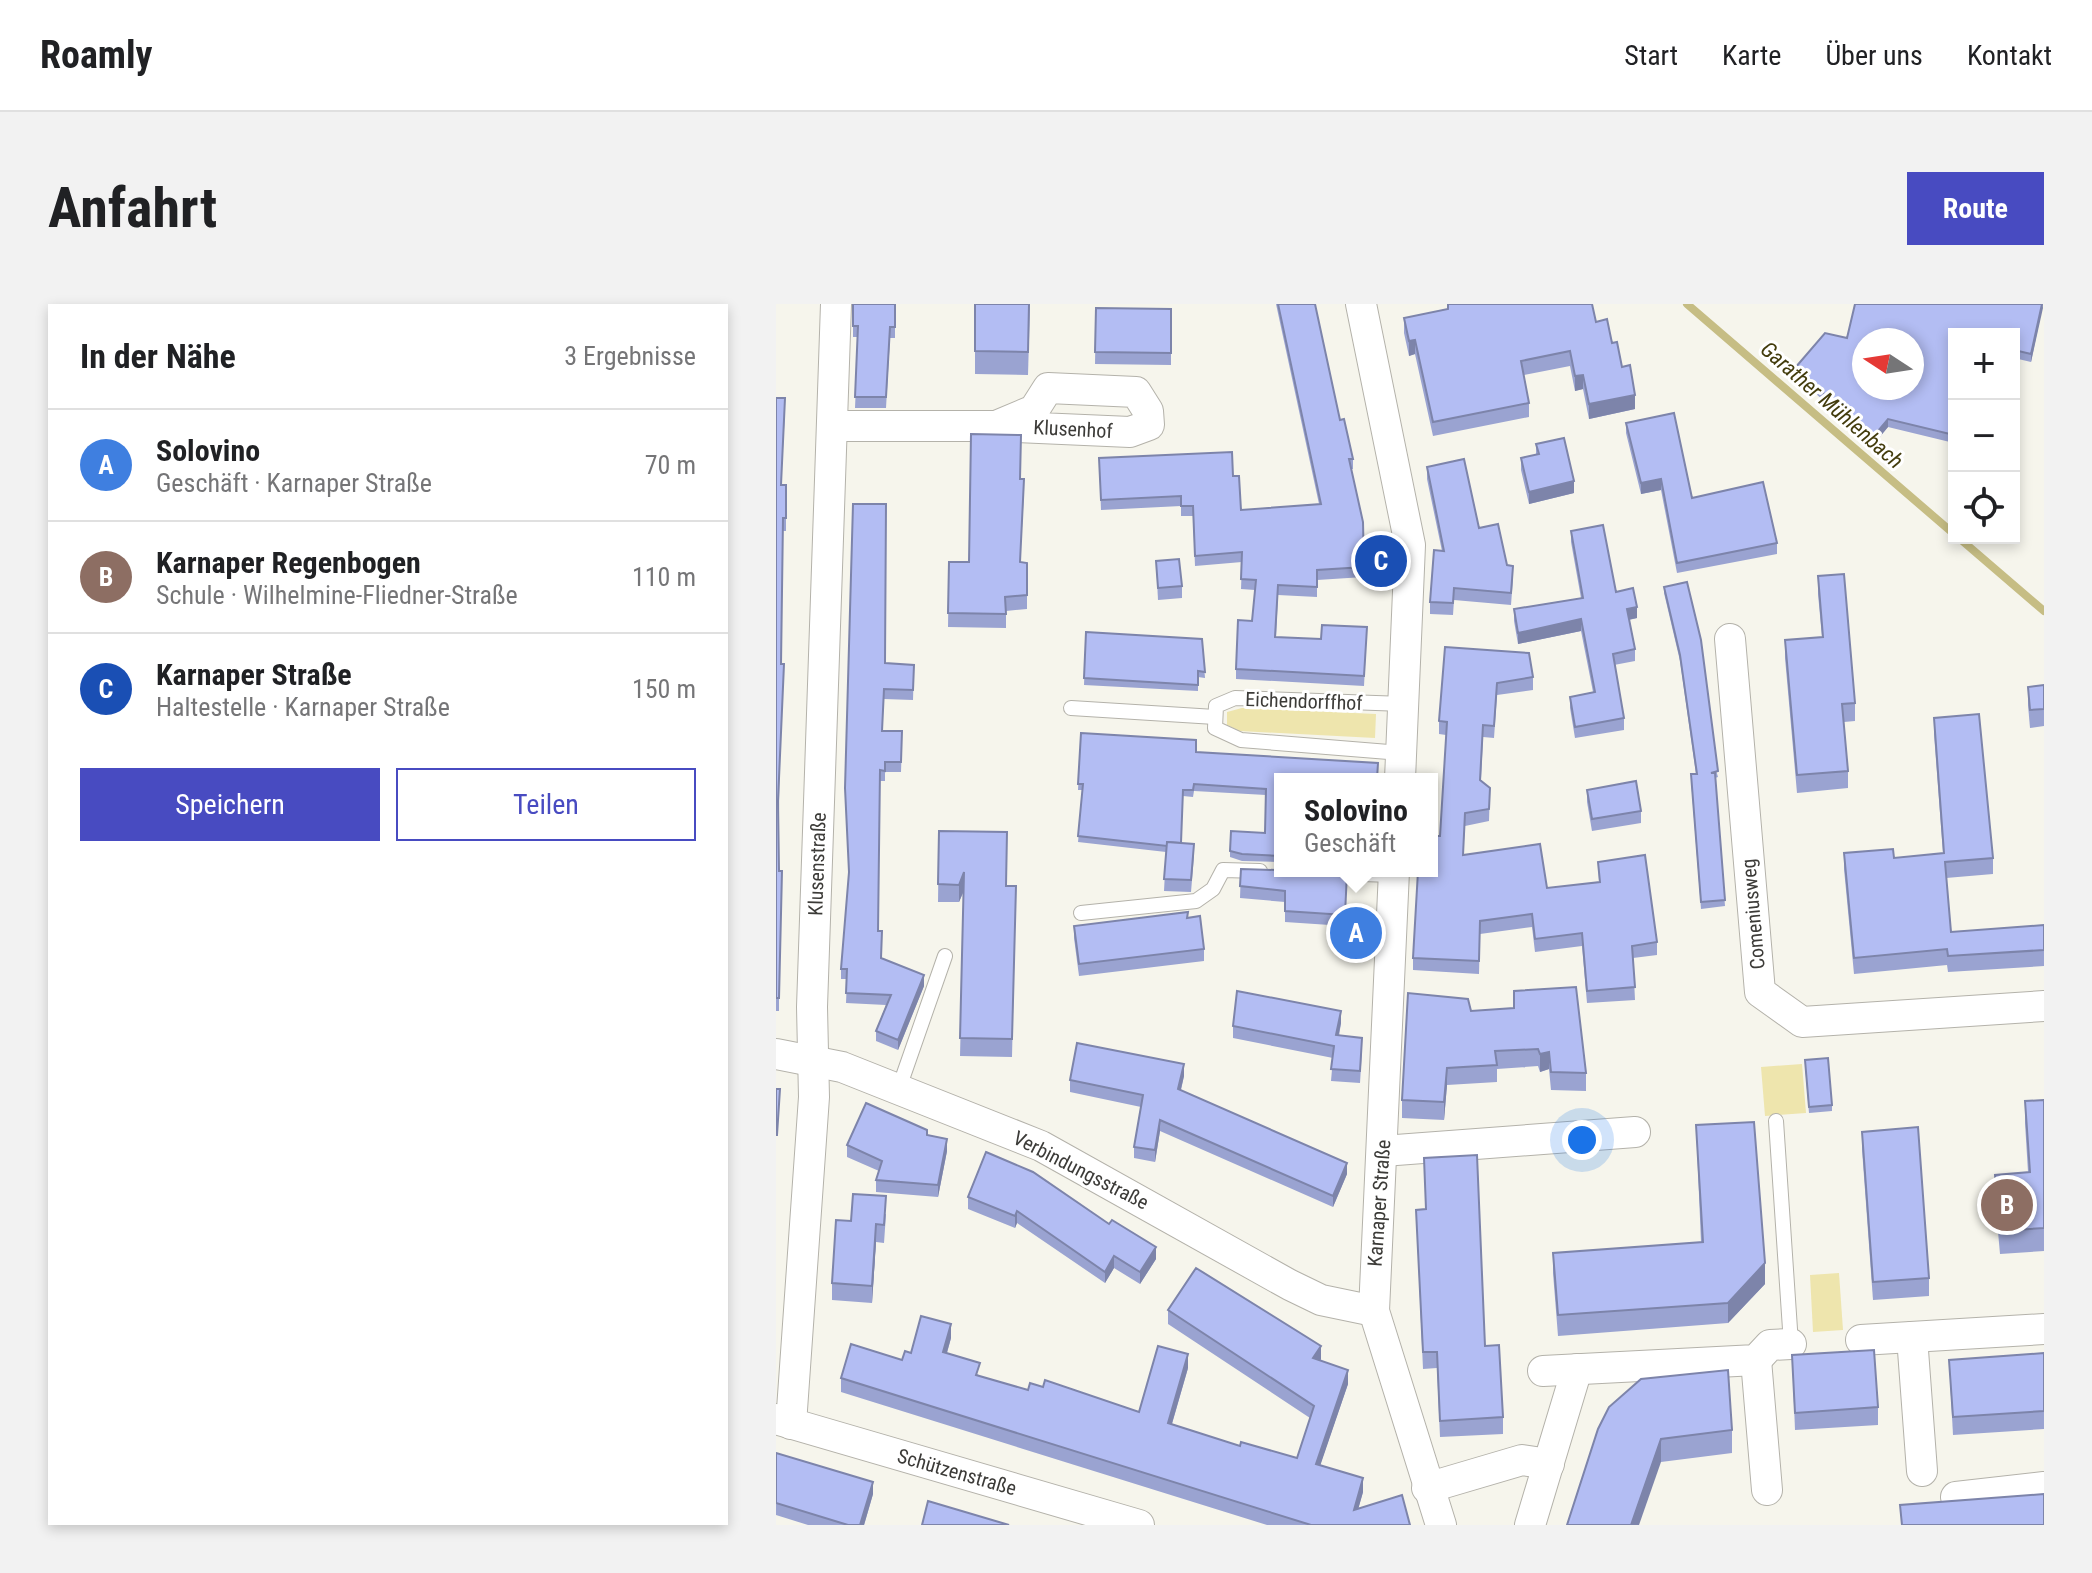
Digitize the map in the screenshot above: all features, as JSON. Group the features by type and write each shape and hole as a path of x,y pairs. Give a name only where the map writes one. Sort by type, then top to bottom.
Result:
{"street":[{"name":"Klusenstraße","path":"783,1422 816,1060 812,1007 836,304"},
{"path":"1361,304 1410,545 1401,766"},
{"path":"834,426 996,426"},
{"name":"Comeniusweg","path":"1730,639 1760,992 1802,1022 2044,1006"},
{"name":"Karnaper Straße","path":"1394,877 1383,1151 1374,1245 1374,1311 1441,1525"},
{"name":"Verbindungsstraße","path":"776,1054 816,1060 899,1088 1041,1146 1321,1300 1374,1311"},
{"path":"1383,1151 1635,1132"},
{"path":"1861,1340 2044,1329"},
{"path":"1912,1337 1922,1471"},
{"path":"1543,1371 1756,1360 1770,1345 1791,1344"},
{"path":"1756,1360 1767,1490"},
{"path":"1530,1525 1577,1369"},
{"name":"Schützenstraße","path":"783,1422 1074,1516 1139,1525"},
{"path":"1427,1488 1522,1460 1549,1464"},
{"path":"1956,1497 2044,1487"}],"lane":[{"name":"Eichendorffhof","path":"1401,766 1241,740 1215,728 1215,717 1216,706 1235,698 1404,704"},
{"path":"1071,708 1215,717"},
{"path":"1081,913 1196,901 1213,889 1223,870 1269,871"},
{"path":"899,1088 945,956"},
{"path":"1776,1121 1791,1344"}],"shaded area":[{"path":"1242,708 1376,714 1375,738 1240,731 1227,725 1227,712"},
{"path":"1802,1064 1806,1113 1765,1116 1761,1067"},
{"path":"1839,1273 1843,1330 1813,1332 1810,1275"}],"building":[{"path":"853,304 895,304 895,327 890,327 886,397 855,397 858,326 853,326"},
{"path":"975,304 1029,304 1028,352 975,351"},
{"path":"1278,304 1315,304 1340,420 1344,419 1353,459 1349,459 1363,522 1364,567 1317,570 1317,587 1278,585 1275,637 1321,639 1322,625 1367,627 1364,676 1236,669 1238,620 1252,621 1256,580 1241,579 1242,552 1195,556 1193,506 1181,506 1181,496 1101,500 1099,458 1232,452 1233,476 1239,476 1241,510 1321,504"},
{"path":"1448,304 1592,304 1596,322 1607,319 1612,343 1617,342 1622,367 1630,365 1635,395 1589,404 1583,375 1575,376 1570,351 1521,361 1529,403 1433,422 1415,340 1409,341 1404,318 1448,309"},
{"path":"1855,304 2042,304 2031,354 2020,351 2020,328 1948,328 1948,434 1888,419 1873,437 1795,368 1825,333 1847,338"},
{"path":"1096,308 1171,309 1171,353 1095,352"},
{"path":"776,398 785,398 781,485 786,485 781,664 784,664 778,801 779,871 782,871 779,998 776,998"},
{"path":"1674,413 1692,498 1763,482 1777,543 1677,563 1661,479 1641,483 1626,423"},
{"path":"971,434 1021,435 1020,479 1024,479 1020,562 1027,563 1027,595 1005,597 1006,614 948,613 949,562 969,562"},
{"path":"1564,438 1574,481 1529,492 1521,458 1539,454 1536,444"},
{"path":"1464,459 1479,528 1498,524 1507,565 1513,566 1511,593 1454,588 1453,603 1430,602 1434,550 1444,551 1427,467"},
{"path":"853,504 886,504 885,663 914,665 913,690 884,689 882,731 902,731 901,762 885,762 885,771 880,770 878,931 882,931 881,958 924,975 898,1040 876,1031 891,995 846,993 847,969 841,969 849,872 845,788"},
{"path":"1603,525 1616,592 1633,588 1637,607 1627,609 1635,649 1613,654 1624,718 1575,727 1570,697 1595,692 1581,619 1518,633 1514,609 1583,598 1571,531"},
{"path":"1179,559 1182,586 1158,588 1156,561"},
{"path":"1844,574 1855,703 1842,704 1848,771 1797,775 1785,640 1823,637 1818,576"},
{"path":"1687,582 1701,640 1718,771 1711,773 1715,773 1725,900 1701,902 1691,774 1697,774 1680,655 1664,587"},
{"path":"1086,632 1202,639 1205,672 1198,671 1198,685 1084,678"},
{"path":"1445,647 1529,653 1533,677 1497,683 1494,726 1483,725 1480,780 1490,788 1489,809 1465,813 1463,855 1540,844 1547,888 1600,882 1598,862 1645,855 1657,942 1632,946 1635,987 1587,991 1582,933 1535,939 1532,914 1480,921 1479,961 1413,958 1418,877 1438,877 1447,722 1439,721"},
{"path":"2044,685 2044,709 2030,710 2028,687"},
{"path":"1979,714 1993,858 1945,862 1951,932 2044,925 2044,950 1948,956 1947,949 1854,958 1844,853 1893,849 1894,858 1944,853 1934,718"},
{"path":"1081,733 1196,740 1196,752 1378,763 1377,773 1274,773 1274,856 1230,851 1231,831 1265,833 1266,789 1194,784 1193,790 1183,790 1181,843 1167,842 1167,846 1078,836 1083,784 1078,784"},
{"path":"1636,781 1641,811 1592,819 1587,790"},
{"path":"939,831 1007,832 1006,886 1016,886 1012,1039 960,1038 964,872 959,885 938,884"},
{"path":"1167,842 1194,844 1191,880 1164,879"},
{"path":"1241,869 1274,870 1274,877 1347,877 1345,915 1285,911 1285,891 1240,886"},
{"path":"1188,912 1187,918 1200,916 1204,949 1079,964 1074,926"},
{"path":"1576,987 1586,1073 1551,1072 1549,1052 1540,1054 1538,1049 1495,1051 1497,1065 1447,1068 1444,1102 1402,1100 1408,993 1468,999 1471,1011 1514,1008 1514,991"},
{"path":"1237,991 1341,1011 1336,1035 1362,1038 1360,1071 1331,1069 1334,1046 1233,1026"},
{"path":"1077,1043 1184,1064 1178,1089 1347,1163 1333,1196 1160,1120 1155,1150 1134,1147 1143,1095 1070,1080"},
{"path":"1828,1058 1832,1105 1809,1107 1805,1060"},
{"path":"776,1089 780,1089 777,1135 776,1135"},
{"path":"2044,1100 2044,1228 2000,1231 1995,1175 2030,1172 2025,1101"},
{"path":"866,1103 927,1130 927,1135 947,1139 938,1185 876,1180 882,1161 847,1145"},
{"path":"1754,1122 1765,1263 1728,1303 1558,1315 1553,1253 1703,1242 1696,1125"},
{"path":"1918,1127 1929,1278 1873,1282 1862,1132"},
{"path":"986,1152 1033,1172 1109,1224 1112,1220 1156,1247 1140,1272 1114,1256 1105,1272 1017,1211 1015,1216 968,1197"},
{"path":"1477,1155 1485,1346 1499,1345 1503,1417 1440,1421 1437,1352 1423,1352 1416,1210 1426,1209 1424,1158"},
{"path":"853,1194 886,1196 884,1225 876,1224 872,1286 832,1283 836,1220 851,1221"},
{"path":"1196,1268 1321,1346 1313,1358 1348,1370 1316,1464 1363,1478 1354,1510 1402,1495 1410,1525 1311,1525 841,1378 851,1344 902,1360 905,1351 911,1353 921,1316 951,1324 943,1352 980,1363 976,1375 1028,1390 1030,1383 1043,1387 1045,1380 1139,1412 1158,1346 1188,1354 1168,1423 1240,1446 1241,1442 1297,1458 1314,1406 1168,1310"},
{"path":"1874,1350 1878,1407 1795,1413 1792,1355"},
{"path":"2044,1353 2044,1411 1953,1417 1949,1360"},
{"path":"1728,1370 1732,1430 1661,1439 1631,1525 1567,1525 1598,1429 1609,1407 1641,1379"},
{"path":"776,1453 873,1482 860,1525 848,1525 776,1503"},
{"path":"2044,1494 2044,1525 1902,1525 1900,1505"},
{"path":"928,1501 1009,1525 922,1525"}],"waterway":[{"name":"Garather Mühlenbach","path":"1687,304 1948,529"},
{"name":"Garather Mühlenbach","path":"1966,544 2044,611"}],"place":[{"name":"Karnaper Straße","path":"1381,561"},
{"name":"Solovino","path":"1356,933"},
{"name":"Karnaper Regenbogen","path":"2007,1205"}]}
